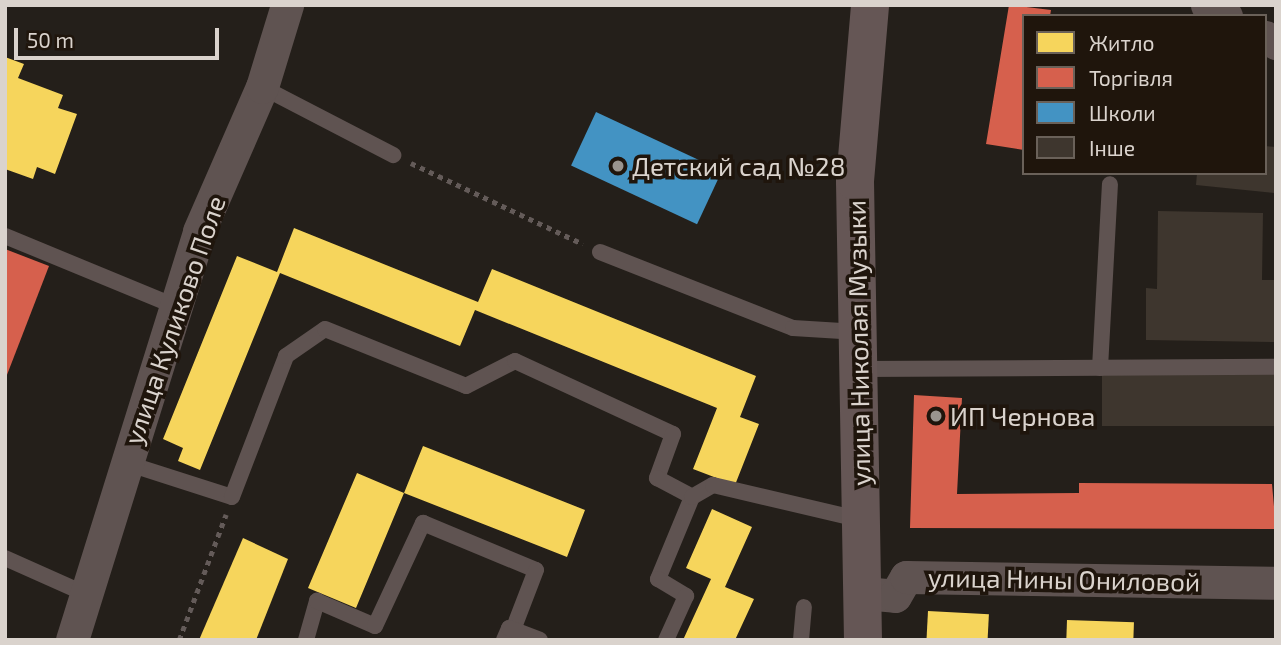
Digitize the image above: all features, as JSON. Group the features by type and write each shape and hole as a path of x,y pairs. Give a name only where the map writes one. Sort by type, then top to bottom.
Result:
{"main road":[{"name":"улица Николая Музыки","path":"863,640 855,169 870,5"}],"street":[{"name":"улица Куликово Поле","path":"72,640 199,231 262,87 287,5"},
{"path":"1207,5 1223,14"},
{"name":"улица Нины Ониловой","path":"863,593 895,596 906,576 1276,583"}],"lane":[{"path":"262,87 393,155"},
{"path":"1100,368 1110,184"},
{"path":"5,236 175,306"},
{"path":"600,252 858,351 1100,368 1276,367"},
{"path":"126,463 232,497 286,356 325,329 466,386 515,361 673,434 657,478 692,497"},
{"path":"666,640 686,596 658,579 692,497 713,485 862,520"},
{"path":"306,640 317,601 375,626 423,523 536,570 509,635 540,640"},
{"path":"5,558 86,594"},
{"path":"802,640 804,607"}],"path":[{"path":"393,155 600,252"},
{"path":"179,640 232,497"}],"building: Житло":[{"path":"5,57 24,64 18,78 63,95 58,108 77,114 55,174 37,167 33,179 5,169"},
{"path":"294,228 478,302 492,269 756,376 740,417 759,424 735,485 693,469 717,408 475,310 460,346 280,273 200,470 178,461 183,448 163,439 237,256 277,272"},
{"path":"423,446 585,510 567,557 404,493"},
{"path":"357,473 404,493 356,608 308,588"},
{"path":"712,509 752,527 725,587 754,599 735,640 683,640 711,579 686,568"},
{"path":"243,538 288,559 256,640 199,640"},
{"path":"928,611 989,614 988,640 926,640"},
{"path":"1067,620 1134,622 1133,640 1066,640"}],"building: Торгівля":[{"path":"1009,5 1051,10 1050,14 1022,14 1022,150 986,144"},
{"path":"5,249 49,266 5,380"},
{"path":"914,395 962,398 957,494 1079,493 1079,483 1272,484 1276,529 910,528"}],"building: Школи":[{"path":"596,112 722,171 697,224 571,165"}],"building: Інше":[{"path":"1267,146 1276,147 1274,193 1196,185 1197,175 1267,175"},
{"path":"1158,211 1263,213 1262,280 1276,280 1276,342 1146,340 1146,288 1157,289"},
{"path":"1102,372 1276,372 1276,426 1102,426"}],"place":[{"name":"Детский сад №28","path":"618,166"},
{"name":"ИП Чернова","path":"936,416"}]}
